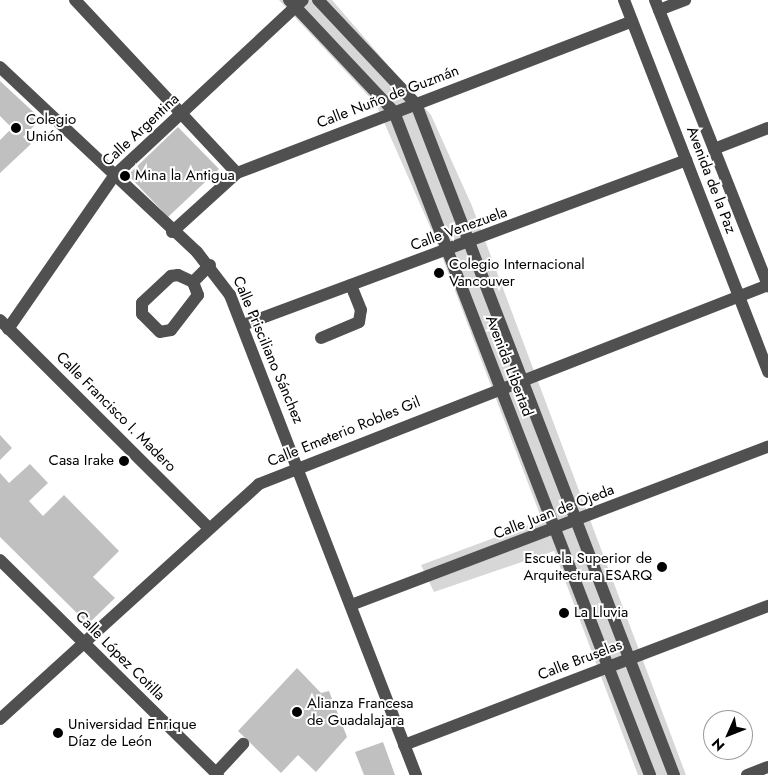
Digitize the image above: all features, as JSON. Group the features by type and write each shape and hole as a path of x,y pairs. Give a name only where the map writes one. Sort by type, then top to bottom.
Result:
{"street":[{"path":"75,0 237,173"},
{"name":"Avenida Libertad","path":"318,0 416,104 674,775"},
{"name":"Avenida de la Paz","path":"624,0 768,372"},
{"path":"657,5 685,0"},
{"name":"Calle Argentina","path":"4,324 114,176 296,2"},
{"name":"Avenida Libertad","path":"296,2 394,112 650,775"},
{"name":"Avenida de la Paz","path":"657,5 768,286"},
{"name":"Calle Nuño de Guzmán","path":"172,232 237,173 632,20"},
{"name":"Calle Prisciliano Sánchez","path":"0,67 172,232 210,265 243,325 416,775"},
{"path":"714,149 768,128"},
{"name":"Calle Venezuela","path":"243,325 469,243 686,160"},
{"path":"193,282 210,265"},
{"path":"172,276 193,282 196,301 171,330 160,332 142,314 142,304 172,276"},
{"path":"321,338 359,322 360,310 351,286"},
{"name":"Calle Emeterio Robles Gil","path":"0,719 242,495 298,466 768,286"},
{"name":"Calle Francisco I. Madero","path":"4,324 208,527"},
{"name":"Calle Juan de Ojeda","path":"351,605 555,530 768,447"},
{"name":"Calle López Cotilla","path":"0,560 217,774"},
{"name":"Calle Bruselas","path":"404,745 768,606"},
{"path":"217,774 243,744"},
{"path":"747,775 768,767"}],"shaded area":[{"path":"279,0 332,0 431,115 472,206 686,775 638,775 554,551 434,592 421,565 542,520 435,238 376,104"}],"building":[{"name":"Colegio Unión","path":"0,81 41,119 23,137 31,144 0,173 0,140 12,128 0,116"},
{"path":"178,127 219,169 168,217 128,175"},
{"path":"0,435 12,448 0,460"},
{"path":"30,464 48,483 29,501 43,516 64,495 119,551 93,577 115,598 88,624 0,537 0,473 9,483"},
{"name":"Alianza Francesa de Guadalajara","path":"297,668 321,693 329,691 347,737 316,772 298,755 281,773 238,731"},
{"path":"383,742 395,775 364,775 355,752"}],"place":[{"name":"Colegio Unión","path":"16,128"},
{"name":"Mina la Antigua","path":"125,176"},
{"name":"Colegio Internacional Vancouver","path":"439,273"},
{"name":"Casa Irake","path":"124,461"},
{"name":"Escuela Superior de Arquitectura ESARQ","path":"662,567"},
{"name":"La Lluvia","path":"564,613"},
{"name":"Alianza Francesa de Guadalajara","path":"297,712"},
{"name":"Universidad Enrique Díaz de León","path":"58,733"}]}
